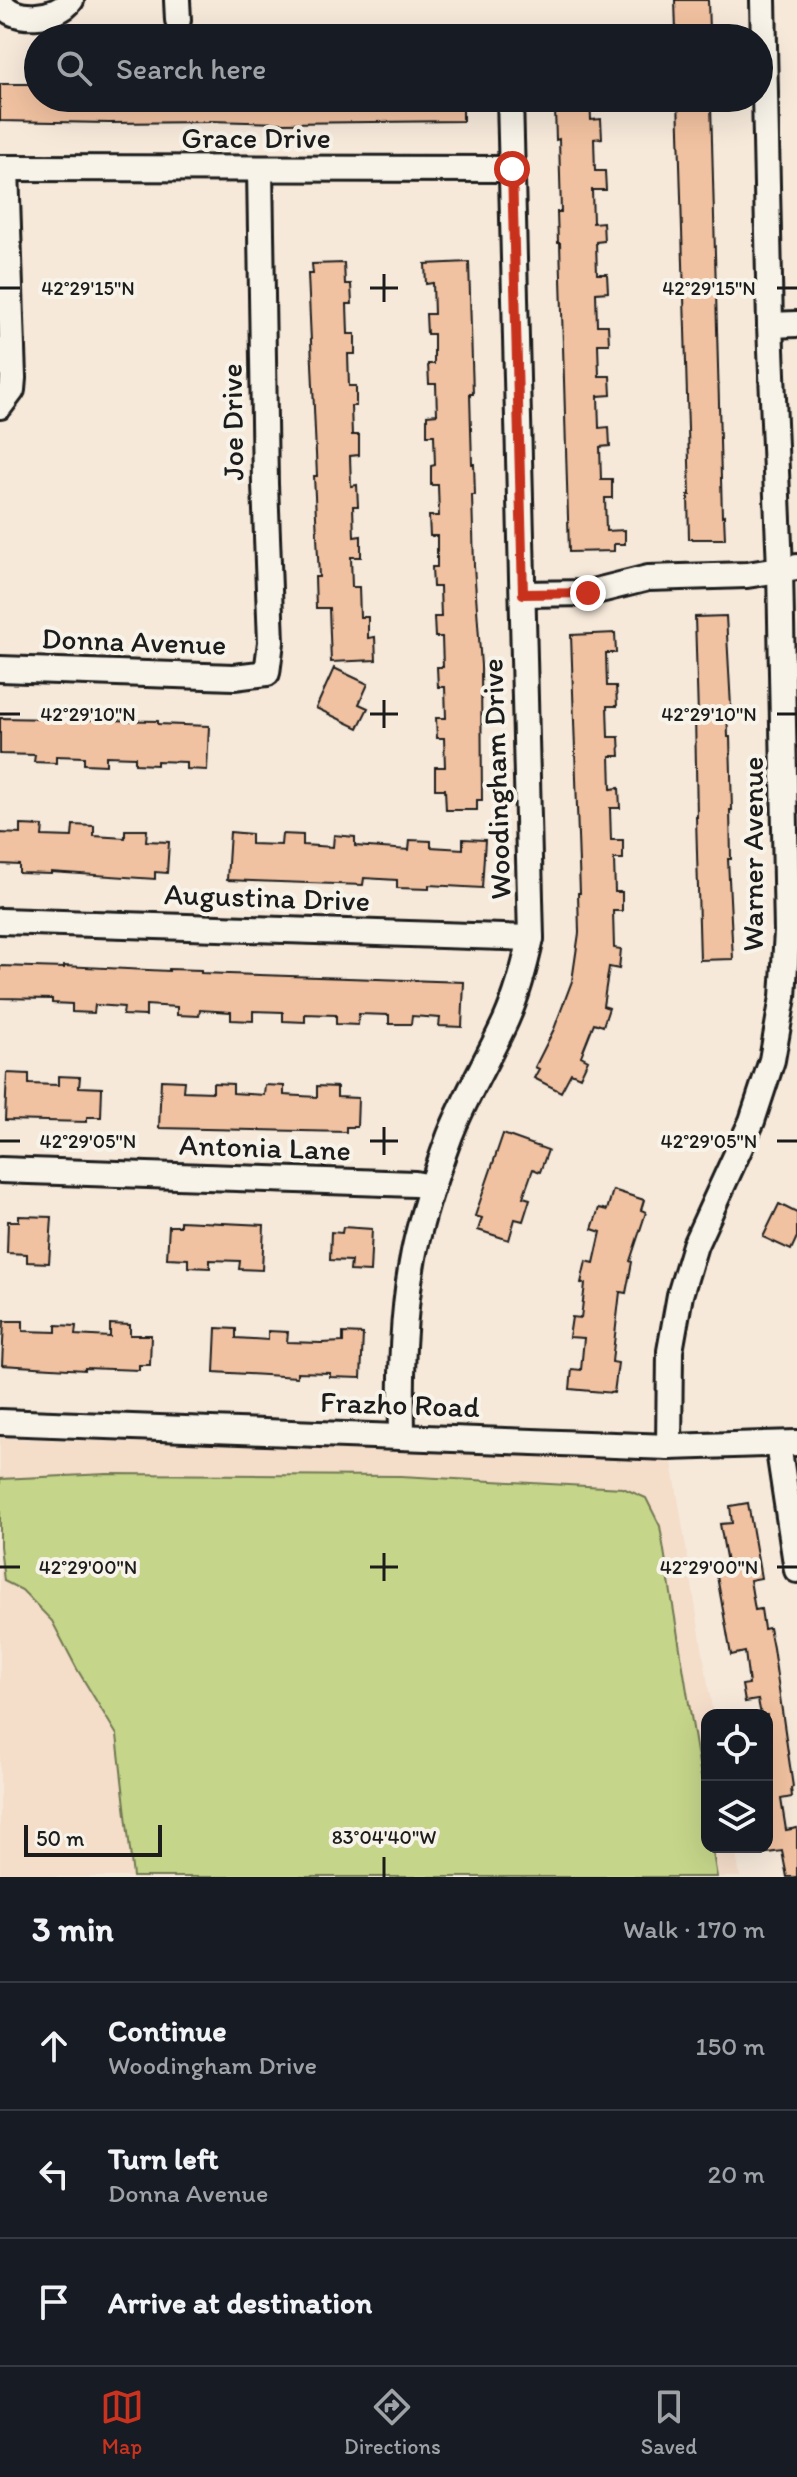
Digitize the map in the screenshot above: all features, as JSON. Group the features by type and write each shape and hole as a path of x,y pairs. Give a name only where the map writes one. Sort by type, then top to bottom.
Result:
{"street":[{"path":"6,8 53,13 65,8 71,0"},
{"name":"Warner Avenue","path":"763,0 764,24"},
{"name":"Woodingham Drive","path":"402,1436 405,1312 414,1252 451,1134 507,1018 522,979 531,938 510,112"},
{"name":"Warner Avenue","path":"669,1447 670,1351 680,1295 695,1245 752,1121 772,1060 779,1029 787,932 788,568 770,325 765,112"},
{"path":"0,406 12,390 13,378 3,168"},
{"name":"Grace Drive","path":"3,168 512,169"},
{"name":"Joe Drive","path":"260,169 271,642 267,673"},
{"path":"770,325 797,324"},
{"path":"523,594 588,593 648,578 747,575 788,568"},
{"name":"Donna Avenue","path":"0,669 234,677 267,673"},
{"name":"Augustina Drive","path":"0,921 531,938"},
{"name":"Antonia Lane","path":"0,1170 432,1187"},
{"name":"Frazho Road","path":"0,1422 669,1447 787,1444"},
{"path":"787,1444 797,1570"}],"shaded area":[{"path":"0,1438 672,1461 712,1709 701,1709 701,1853 736,1853 740,1877 0,1877"}],"green space":[{"path":"107,1474 401,1476 623,1488 646,1498 660,1526 701,1777 701,1853 713,1853 717,1877 133,1877 117,1735 52,1621 22,1590 4,1581 0,1546 0,1479"}],"building":[{"path":"675,0 708,0 709,24 676,24"},
{"path":"0,84 24,84 24,112 463,112 463,121 0,121"},
{"path":"555,112 591,112 591,120 601,119 602,138 594,139 595,171 605,171 606,190 592,190 593,223 603,222 604,241 596,242 597,274 607,274 608,292 596,293 597,325 608,325 609,344 598,344 599,376 610,376 611,395 598,396 599,428 609,427 610,446 600,447 601,479 612,479 612,498 605,498 606,531 625,530 625,544 614,544 614,551 569,552 557,212 561,212 559,139 556,140"},
{"path":"678,112 711,112 725,539 689,539"},
{"path":"469,262 475,495 472,495 481,666 482,800 477,800 477,810 446,810 445,789 435,789 435,767 445,767 444,738 437,738 436,718 446,718 445,687 438,687 437,667 443,667 442,637 435,637 434,617 441,617 440,587 433,587 432,567 437,567 437,536 430,536 429,516 439,516 438,485 431,485 431,466 435,465 434,435 427,435 427,415 437,414 436,384 429,384 428,364 434,364 434,334 427,334 426,314 434,314 433,283 426,284 425,264"},
{"path":"344,263 345,284 351,284 352,304 347,304 348,334 355,334 355,354 348,354 349,386 356,386 356,406 351,406 352,435 359,435 359,455 350,456 351,486 357,485 358,506 353,506 354,537 361,536 361,557 351,557 352,587 359,587 360,617 368,617 368,638 375,637 376,660 331,662 329,608 316,608 315,577 319,577 314,476 317,476 308,274 313,274 312,264"},
{"path":"726,616 731,707 727,707 732,810 731,859 728,859 733,959 700,960 695,617"},
{"path":"615,633 616,653 606,653 607,686 616,686 617,706 607,706 608,737 619,737 620,756 610,756 611,789 619,788 620,808 610,808 611,840 623,840 623,859 614,859 615,892 622,892 622,911 613,911 614,948 621,949 619,969 609,967 603,1006 609,1008 603,1026 594,1023 581,1056 588,1060 580,1077 571,1073 561,1092 534,1078 539,1069 535,1067 554,1029 572,981 579,933 571,635"},
{"path":"334,668 368,684 359,704 368,708 358,728 316,708"},
{"path":"0,718 158,721 158,724 209,726 207,770 186,769 186,762 135,764 135,757 106,756 106,765 84,764 84,757 56,756 56,763 34,762 35,755 0,754"},
{"path":"21,825 43,826 42,836 72,837 73,825 94,826 94,836 125,838 125,830 147,830 146,841 169,842 167,873 155,872 155,879 51,872 19,873 19,865 0,864 0,833 21,834"},
{"path":"230,832 251,834 251,844 281,845 282,834 303,835 303,845 333,847 334,835 355,837 355,846 409,850 410,840 431,841 431,847 463,849 463,839 485,840 482,888 429,885 429,889 397,888 397,880 364,878 363,885 227,880"},
{"path":"0,966 201,970 201,973 464,982 462,1027 439,1026 440,1018 412,1016 411,1024 389,1024 389,1015 359,1014 358,1025 336,1024 336,1015 305,1014 305,1022 283,1021 283,1012 253,1011 253,1021 231,1020 231,1012 200,1010 199,1016 177,1015 177,1007 146,1005 146,1016 123,1015 124,1007 95,1005 94,1013 72,1012 72,1004 52,1003 52,999 0,998"},
{"path":"7,1073 29,1074 29,1084 58,1085 58,1076 80,1077 79,1087 102,1088 101,1117 87,1117 87,1122 5,1120"},
{"path":"161,1080 184,1081 183,1091 213,1092 213,1083 233,1084 233,1093 264,1095 265,1085 284,1086 284,1095 317,1097 317,1086 337,1087 337,1097 358,1098 357,1127 346,1127 346,1132 159,1128"},
{"path":"503,1134 548,1150 540,1172 533,1169 523,1197 530,1199 523,1221 515,1219 509,1240 478,1230 482,1218 475,1216"},
{"path":"613,1190 644,1200 641,1210 646,1212 630,1261 626,1293 620,1292 612,1362 618,1363 614,1393 570,1389 572,1369 581,1370 584,1338 569,1337 572,1317 581,1318 585,1284 581,1283 586,1261 594,1263 601,1232 592,1229 599,1208 607,1210"},
{"path":"779,1204 797,1213 797,1237 791,1250 763,1237"},
{"path":"19,1216 52,1217 49,1263 27,1262 27,1254 7,1253 8,1221 19,1221"},
{"path":"180,1221 264,1225 262,1270 239,1269 240,1261 210,1260 210,1268 188,1267 188,1259 167,1258 169,1226 180,1226"},
{"path":"343,1227 372,1229 370,1272 350,1271 351,1261 330,1260 331,1232 342,1233"},
{"path":"4,1321 23,1321 23,1331 56,1332 56,1325 76,1326 75,1335 110,1337 110,1324 130,1325 130,1335 151,1335 150,1365 139,1365 139,1370 85,1370 2,1365"},
{"path":"216,1328 236,1329 236,1338 268,1340 268,1331 288,1332 287,1342 343,1342 343,1333 363,1334 361,1378 330,1377 330,1373 297,1372 297,1377 214,1372"},
{"path":"748,1503 761,1578 750,1580 755,1610 761,1609 764,1629 769,1628 773,1648 793,1787 792,1797 781,1799 786,1830 797,1828 797,1877 787,1877 782,1851 773,1852 773,1709 760,1709 758,1700 745,1702 742,1685 749,1684 745,1652 731,1655 715,1565 727,1563 720,1524 732,1523 730,1506"}],"route":[{"path":"512,169 523,594 588,593"}]}
